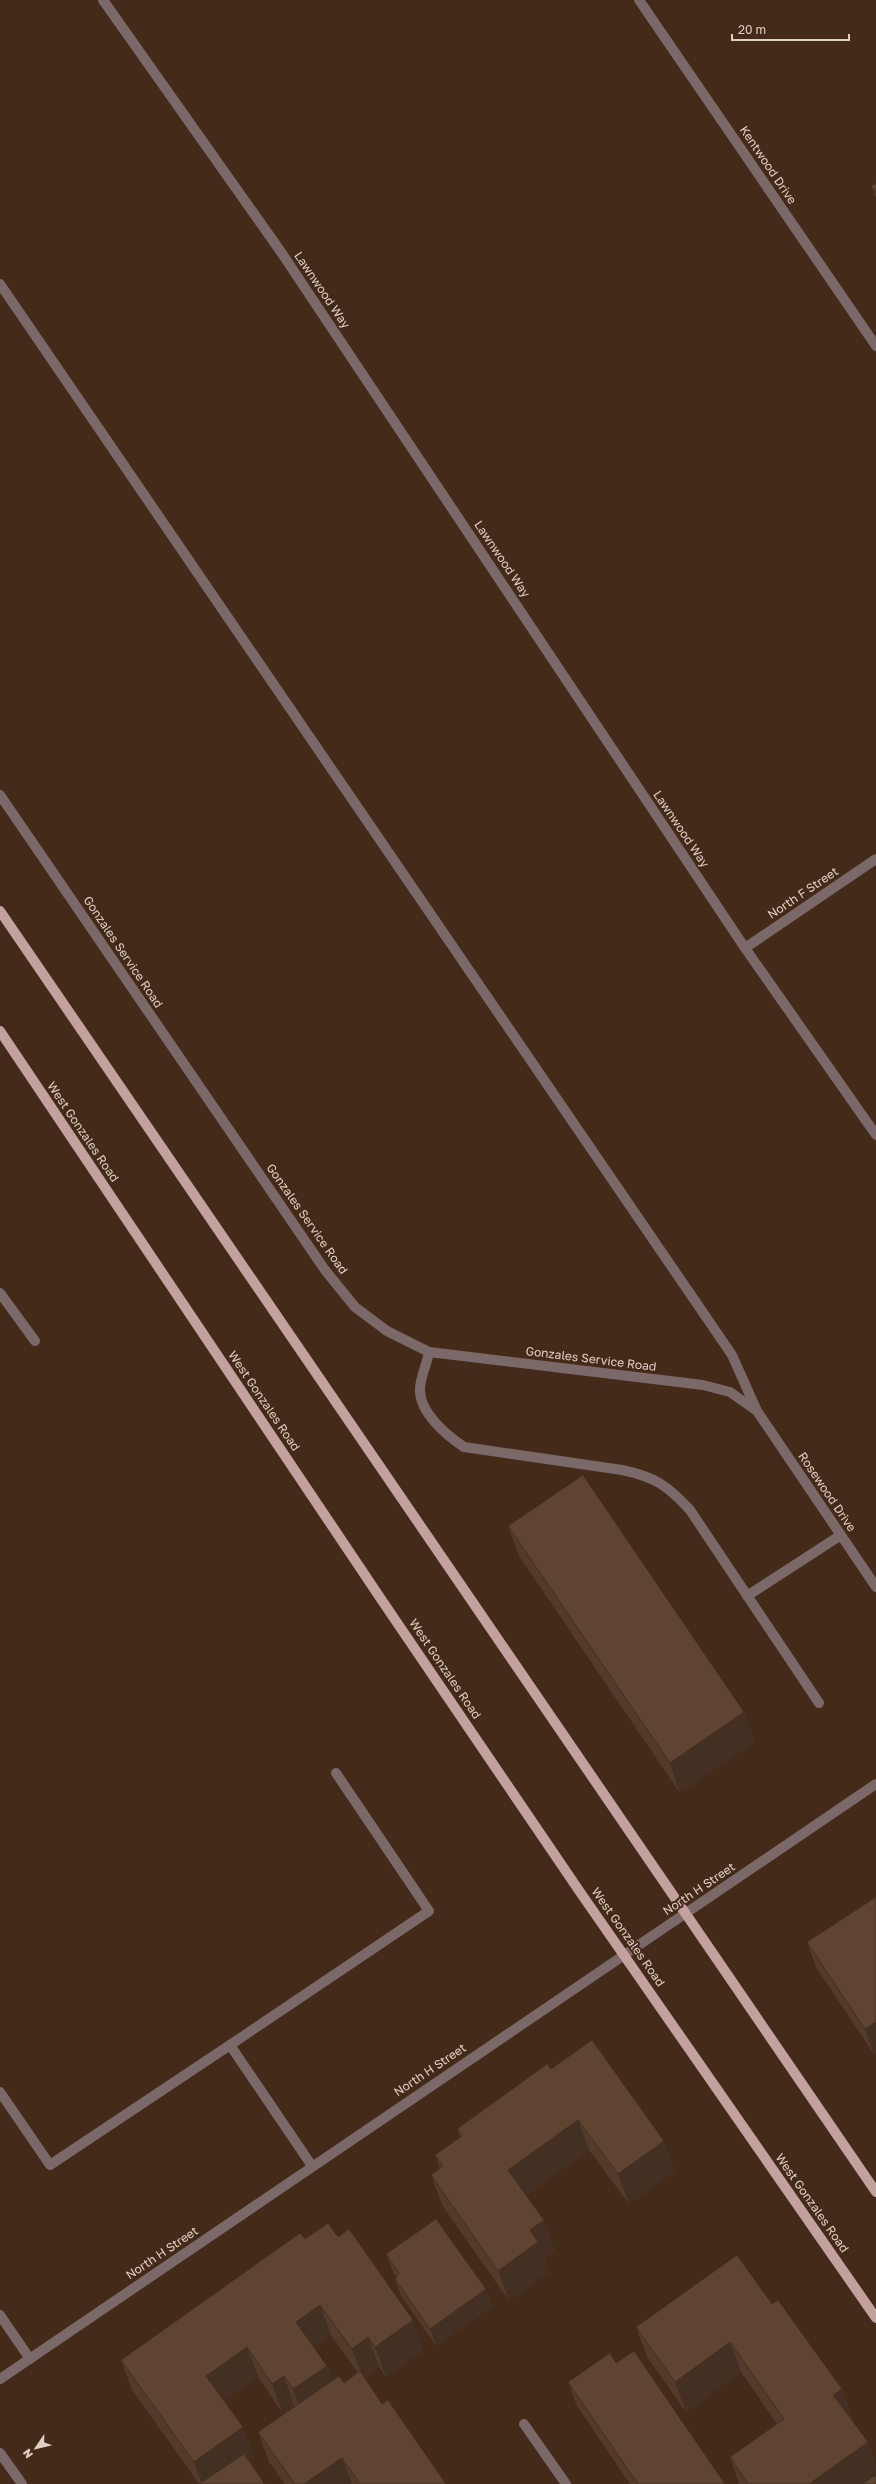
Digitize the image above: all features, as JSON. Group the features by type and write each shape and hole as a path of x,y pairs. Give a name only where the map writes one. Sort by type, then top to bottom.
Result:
{"main road":[{"path":"0,910 684,1914 876,2192"},
{"name":"West Gonzales Road","path":"0,1031 383,1602 876,2318"}],"street":[{"name":"Lawnwood Way","path":"103,0 285,258 745,948 876,1135"},
{"name":"Kentwood Drive","path":"639,0 876,346"},
{"path":"0,284 728,1349 757,1411"},
{"name":"Gonzales Service Road","path":"0,795 326,1270 355,1307 387,1331 429,1352 703,1385 730,1392 757,1411"},
{"name":"North F Street","path":"745,948 876,859"},
{"path":"0,1292 35,1341"},
{"path":"429,1352 420,1388 421,1397 443,1432 464,1447 622,1470 645,1475 670,1489 690,1510 819,1703"},
{"name":"Rosewood Drive","path":"757,1411 876,1587"},
{"path":"747,1596 841,1535"},
{"path":"0,2092 50,2165 429,1911 336,1773"},
{"name":"North H Street","path":"0,2379 876,1784"},
{"path":"230,2045 312,2166"},
{"path":"0,2315 30,2359"},
{"path":"524,2424 566,2484"},
{"path":"0,2453 22,2484"}],"building":[{"path":"876,183 876,193 871,186"},
{"path":"583,1475 744,1712 670,1763 508,1526"},
{"path":"876,1897 876,2022 865,2029 807,1942"},
{"path":"592,2040 664,2141 618,2174 578,2120 508,2170 544,2220 530,2230 538,2242 498,2271 431,2175 443,2166 435,2155 462,2136 457,2129 547,2064 551,2069"},
{"path":"436,2219 486,2289 430,2329 395,2279 399,2273 386,2254"},
{"path":"328,2223 338,2237 349,2229 413,2320 375,2347 368,2337 352,2349 320,2305 296,2322 327,2366 293,2389 284,2376 272,2384 247,2347 206,2376 243,2427 194,2462 121,2360 300,2233 305,2239"},
{"path":"737,2255 772,2304 778,2300 842,2389 833,2395 868,2442 809,2484 748,2484 730,2457 784,2419 730,2342 675,2382 636,2327"},
{"path":"634,2351 725,2484 638,2484 568,2382 610,2353 616,2363"},
{"path":"360,2371 382,2404 388,2400 446,2484 360,2484 342,2458 304,2484 295,2484 258,2432 339,2376 344,2383"},
{"path":"244,2454 265,2484 199,2484"},
{"path":"876,2475 876,2484 862,2484"}]}
